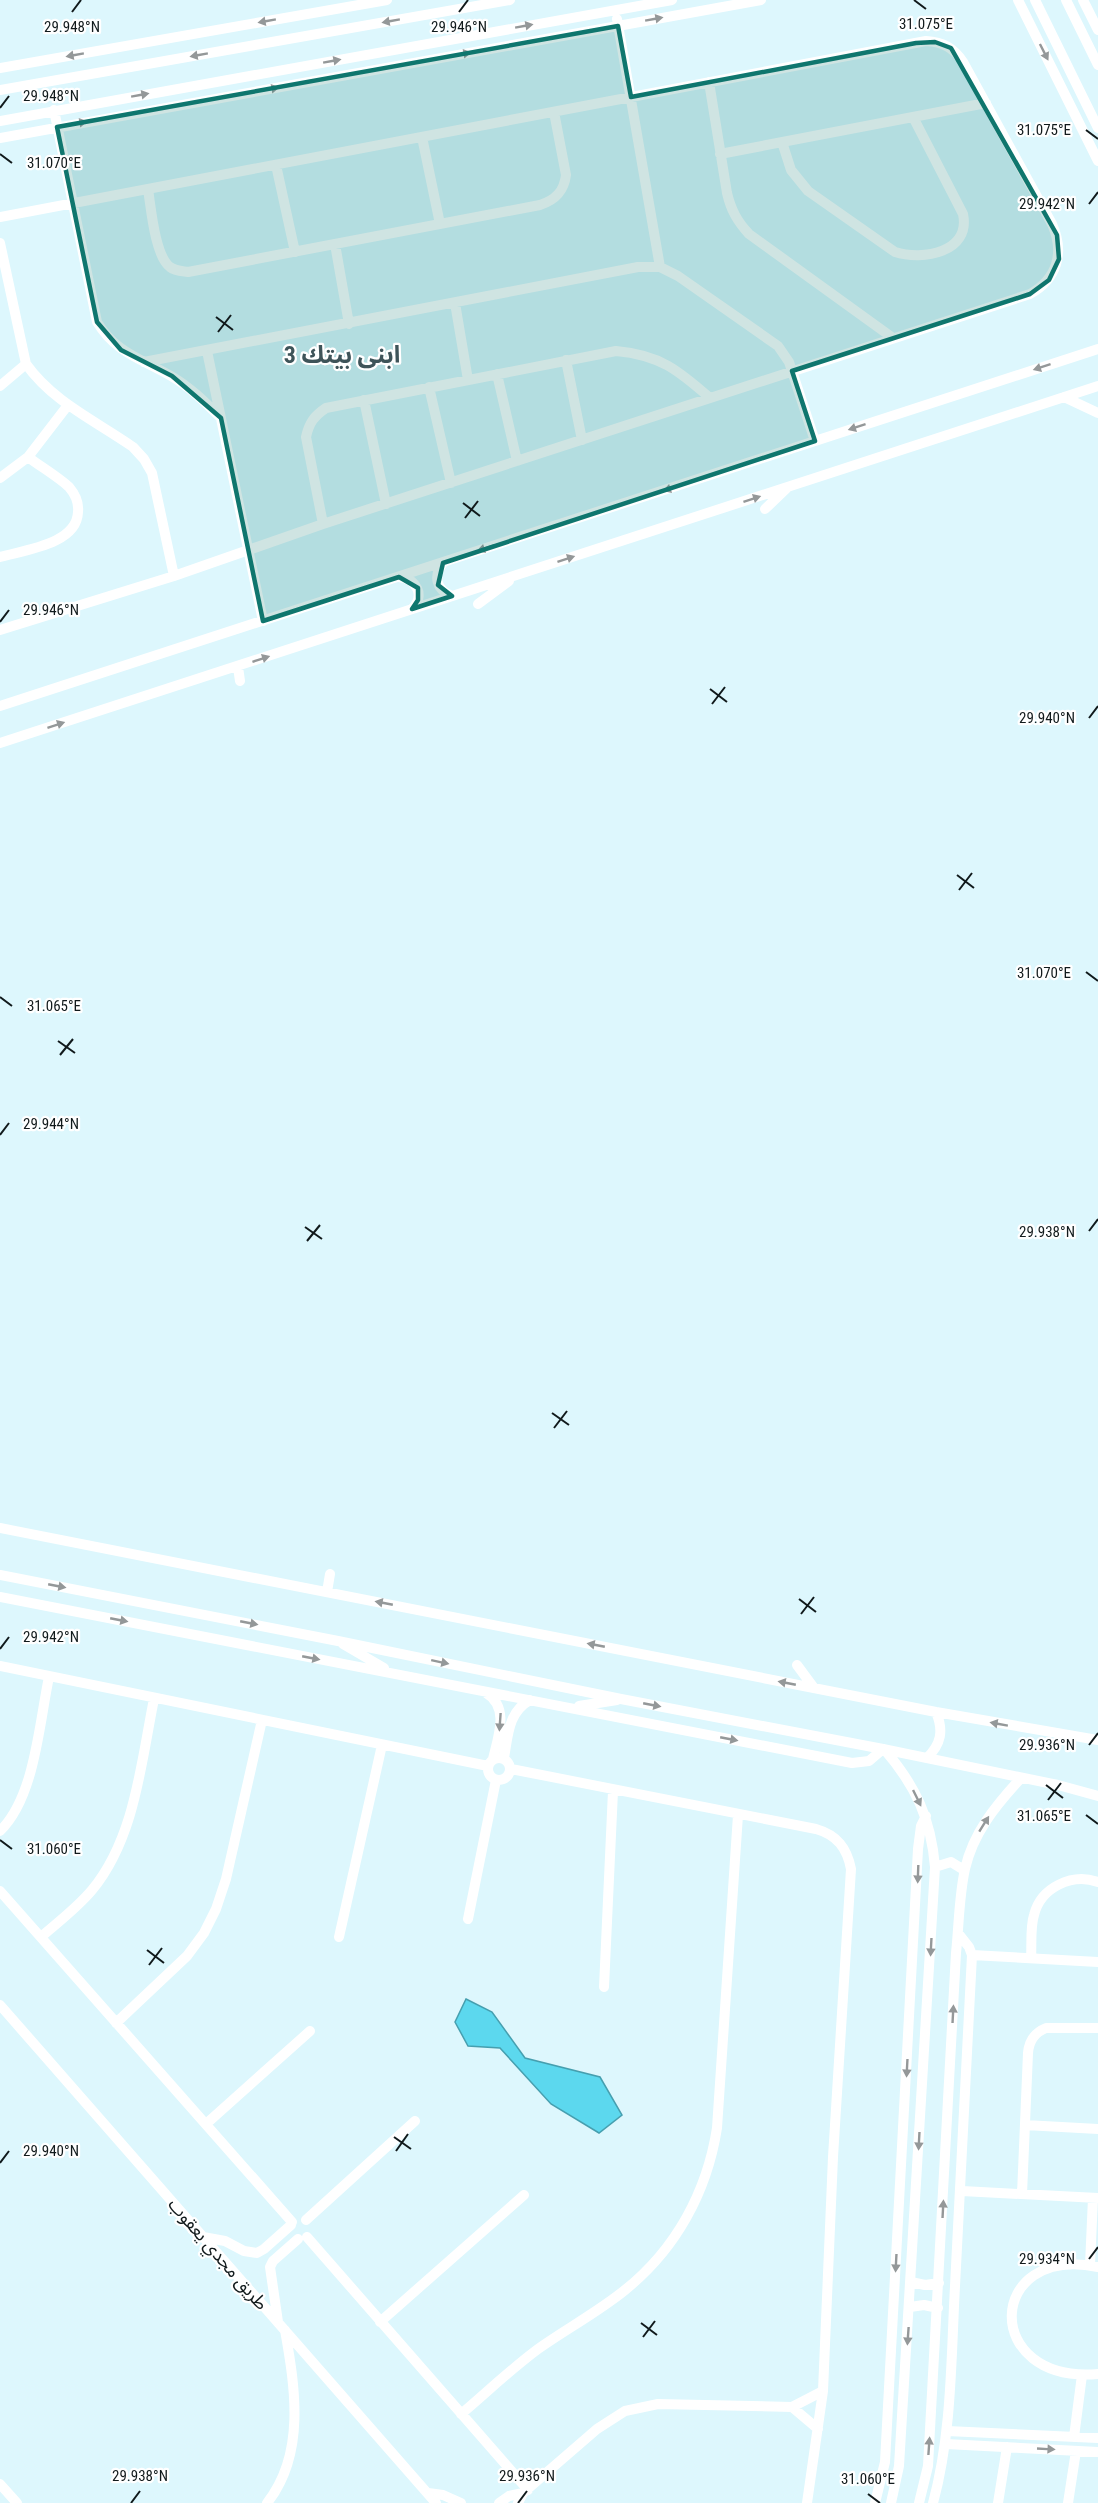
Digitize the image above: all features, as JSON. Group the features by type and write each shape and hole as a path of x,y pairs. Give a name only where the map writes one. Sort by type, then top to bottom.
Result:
{"street":[{"path":"0,68 387,0"},
{"path":"0,90 510,0"},
{"path":"0,121 672,0"},
{"path":"0,138 761,0"},
{"path":"1018,0 1098,161"},
{"path":"1035,0 1098,128"},
{"path":"1066,0 1098,65"},
{"path":"1083,0 1098,30"},
{"path":"615,10 660,267"},
{"path":"0,218 916,43 935,42 951,48 958,54 1057,235 1059,259 1055,270 1040,288 1030,294 323,524 174,576 0,630"},
{"path":"1055,73 1068,67"},
{"path":"709,82 731,208 738,222 749,234 893,338"},
{"path":"720,154 986,103"},
{"path":"54,110 97,322 103,332 121,350 172,376 199,395 220,418"},
{"path":"148,189 160,254 171,268 188,272 295,252 540,204 555,199 565,184 566,175 554,112"},
{"path":"782,142 791,170 808,191 895,252 914,256 933,254 954,244 963,231 965,222 913,117"},
{"path":"422,137 440,224"},
{"path":"276,165 295,252"},
{"path":"0,243 26,364 52,394 133,447 144,459 152,473 174,576"},
{"path":"335,244 349,324"},
{"path":"144,362 638,267 660,267 678,276 778,346 784,353 792,372 815,441"},
{"path":"455,303 468,380"},
{"path":"1079,355 1098,341"},
{"path":"0,706 1098,349"},
{"path":"207,351 263,621"},
{"path":"323,524 306,437 308,425 315,415 326,408 616,351 638,353 659,359 679,371 710,398"},
{"path":"566,360 582,440"},
{"path":"0,386 26,364"},
{"path":"497,374 517,461"},
{"path":"0,743 1098,386"},
{"path":"429,387 451,483"},
{"path":"1064,397 1098,413"},
{"path":"364,400 386,504"},
{"path":"0,478 28,457 68,405"},
{"path":"0,557 59,540 68,534 78,517 79,506 69,488 28,457"},
{"path":"765,509 789,487"},
{"path":"443,562 436,579 441,590 452,596"},
{"path":"478,604 518,575"},
{"path":"399,577 411,579 418,588 418,600 412,609"},
{"path":"238,667 240,681"},
{"path":"0,1528 936,1712 1098,1740"},
{"path":"327,1592 330,1574"},
{"path":"0,1575 884,1749 1098,1796"},
{"path":"0,1597 852,1763 869,1761 884,1749"},
{"path":"338,1641 396,1674"},
{"path":"797,1665 814,1688"},
{"path":"0,1666 382,1745 495,1761 509,1762 511,1769 507,1777 496,1780 490,1776 495,1761 512,1718 516,1710 530,1700"},
{"path":"0,1831 21,1804 28,1783 49,1677"},
{"path":"484,1691 492,1696 501,1713 495,1761"},
{"path":"40,1937 91,1891 106,1870 119,1845 129,1818 154,1699"},
{"path":"561,1706 591,1705 621,1699"},
{"path":"927,1758 936,1749 941,1737 941,1724 936,1712"},
{"path":"116,2023 187,1956 204,1933 216,1909 226,1880 262,1720"},
{"path":"339,1937 382,1745"},
{"path":"884,1749 908,1781 926,1816 931,1832 935,1867 910,2307 899,2466 891,2503"},
{"path":"511,1769 827,1832 843,1845 850,1862 823,2391 807,2503"},
{"path":"919,2503 928,2466 958,1934 964,1870 979,1832 990,1814 1021,1778"},
{"path":"468,1919 496,1780"},
{"path":"604,1987 613,1791"},
{"path":"461,2414 536,2350 611,2301 641,2277 675,2236 701,2190 714,2150 717,2128 738,1815"},
{"path":"875,2503 885,2462 918,1850 921,1826 926,1816"},
{"path":"935,1867 951,1862 964,1870"},
{"path":"1031,1958 1033,1917 1051,1889 1070,1880 1086,1879 1098,1882"},
{"path":"0,1891 207,2124 292,2224 291,2234 302,2238 461,2414 523,2495"},
{"path":"933,2503 946,2444 962,2191 972,1955 969,1947 958,1934"},
{"path":"972,1955 1098,1962"},
{"name":"طريق مجدي يعقوب","path":"0,2005 436,2503"},
{"path":"1022,2194 1029,2046 1040,2030 1052,2027 1098,2028"},
{"path":"207,2124 310,2031"},
{"path":"306,2220 415,2121"},
{"path":"1025,2125 1098,2129"},
{"path":"962,2191 1095,2198 1094,2266 1058,2266 1030,2277 1017,2294 1011,2314 1012,2328 1017,2342 1025,2353 1052,2369 1082,2375 1098,2374"},
{"path":"380,2322 524,2195"},
{"path":"257,2253 297,2219 306,2220 311,2227 302,2238 273,2261 270,2267 293,2378 296,2411 293,2439 285,2471 267,2503"},
{"path":"942,2234 958,2234"},
{"path":"203,2236 225,2241 244,2251 257,2253 270,2267"},
{"path":"911,2282 925,2285 939,2283"},
{"path":"910,2307 924,2305 938,2308"},
{"path":"1074,2437 1082,2375"},
{"path":"934,2380 950,2380"},
{"path":"499,2503 509,2496 523,2495 610,2419 641,2406 658,2404 792,2407 823,2391"},
{"path":"792,2407 818,2429"},
{"path":"947,2431 1098,2438"},
{"path":"946,2444 1098,2452"},
{"path":"998,2503 1006,2447"},
{"path":"1068,2503 1076,2451"},
{"path":"0,2484 17,2503"},
{"path":"428,2493 443,2495 461,2503"}],"highlighted area":[{"path":"618,26 631,97 916,43 935,42 951,48 1057,235 1059,259 1049,280 1030,294 792,371 815,441 443,563 438,585 452,596 412,609 418,600 418,588 399,577 263,621 221,418 172,376 121,350 97,322 57,127"}],"water":[{"path":"466,1999 492,2012 525,2058 600,2077 622,2115 599,2133 551,2104 500,2048 468,2046 455,2022"}],"district":[{"name":"ابنى بيتك 3","path":"342,355"}]}
